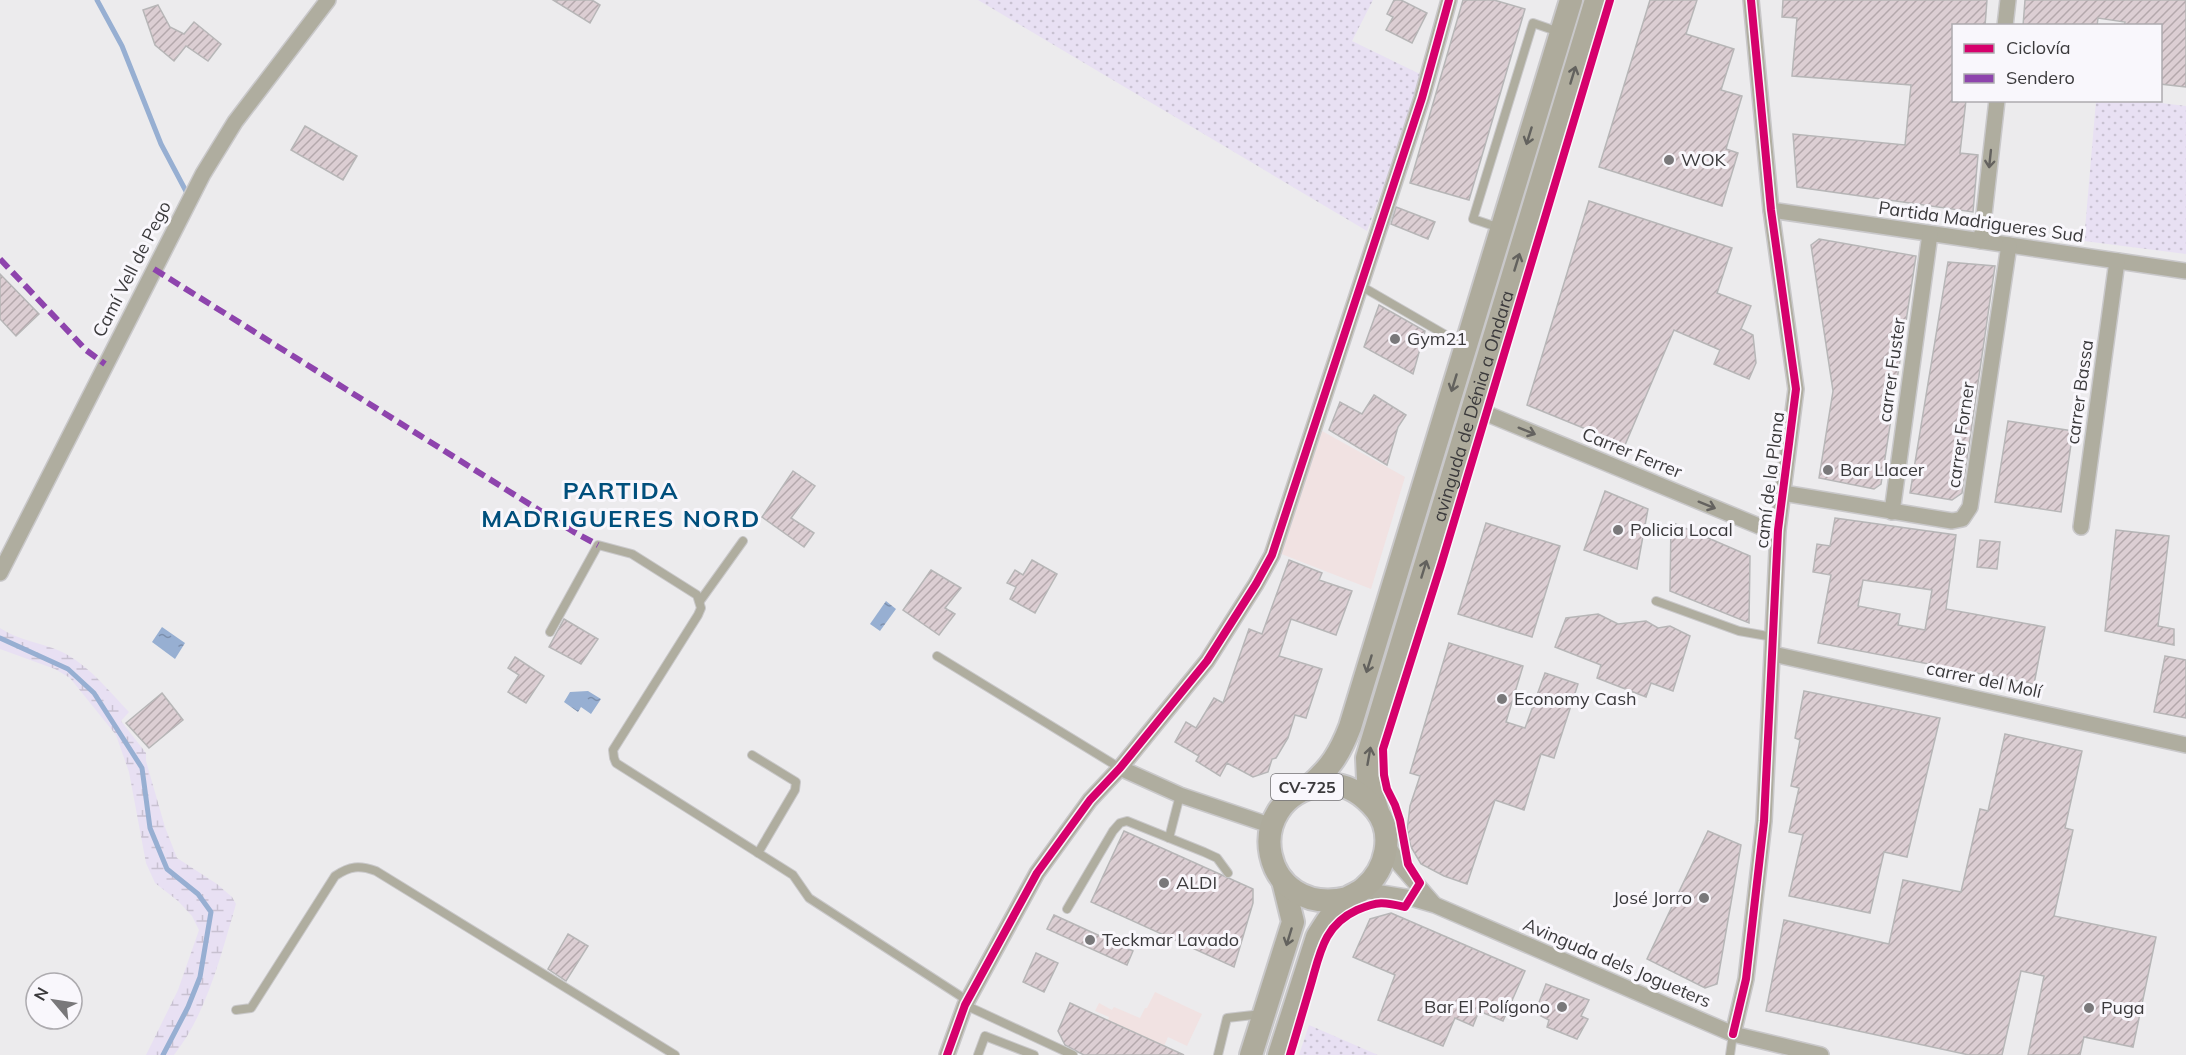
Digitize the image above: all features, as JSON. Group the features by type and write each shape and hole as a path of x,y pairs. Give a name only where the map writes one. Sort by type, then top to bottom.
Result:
{"main road":[{"name":"avinguda de Dénia a Ondara","path":"1308,787 1321,776 1340,753 1350,727 1571,0"},
{"name":"avinguda de Dénia a Ondara","path":"1378,812 1368,778 1367,758 1596,0"},
{"name":"CV-725","path":"1251,1055 1293,922 1283,881 1271,858 1269,839 1272,826 1282,806 1294,794 1308,787 1328,784 1348,787 1365,797 1378,812 1384,826 1385,855 1381,868 1324,924 1317,937 1279,1055"},
{"path":"1283,881 1293,890 1313,899 1334,901 1355,894"}],"street":[{"name":"Camí Vell de Pego","path":"0,573 203,174 235,122 328,0"},
{"path":"947,1055 965,1005 1037,873 1090,800 1120,768 1207,661 1272,555 1422,98 1449,0"},
{"name":"camí de la Plana","path":"1733,1034 1746,979 1763,832 1778,530 1796,389 1771,210 1751,0"},
{"path":"2005,24 2008,0"},
{"path":"1981,241 1997,102"},
{"name":"Partida Madrigueres Sud","path":"1771,210 2186,272"},
{"name":"carrer Fuster","path":"1892,512 1930,234"},
{"name":"carrer Forner","path":"1783,493 1952,521 1962,519 1971,507 2009,245"},
{"name":"carrer Bassa","path":"2081,527 2117,261"},
{"name":"Carrer Ferrer","path":"1473,408 1760,526 1778,530"},
{"name":"carrer del Molí","path":"1773,654 2186,745"},
{"path":"1120,768 1180,795 1272,826"},
{"name":"Avinguda dels Jogueters","path":"1386,842 1399,864 1436,905"},
{"name":"Avinguda dels Jogueters","path":"1355,894 1436,905 1733,1034 1821,1055"}],"lane":[{"path":"1502,229 1473,219 1533,23 1561,32"},
{"path":"1361,286 1465,346"},
{"path":"700,601 743,541"},
{"path":"550,632 598,545 632,554 697,596 701,608 698,615 617,742 613,750 616,763 793,875 809,898 963,997 965,1005 1073,1055"},
{"path":"1656,601 1739,631 1773,637"},
{"path":"938,656 1120,768"},
{"path":"752,755 796,782 795,790 759,853"},
{"path":"1169,838 1180,795"},
{"path":"1067,909 1113,831 1120,823 1127,821 1217,858 1228,873"},
{"path":"236,1010 250,1008 335,876 346,868 362,866 376,871 675,1055"},
{"path":"1218,1055 1227,1018 1263,1014"},
{"name":"camí de la Plana","path":"1730,1055 1733,1034"},
{"path":"978,1055 985,1036 1035,1055"}],"shaded area":[{"path":"1322,431 1405,477 1371,589 1279,553"},
{"path":"1155,992 1202,1014 1187,1046 1168,1037 1164,1046 1108,1020 1109,1017 1095,1011 1099,1003 1112,1010 1114,1007 1140,1018"}],"green space":[{"path":"978,0 1373,0 1352,41 1424,76 1367,231"},
{"path":"2096,102 2152,102 2186,106 2186,254 2084,241"},
{"path":"0,628 15,636 70,656 97,678 129,712 121,721 146,753 146,761 165,827 177,858 217,884 232,897 236,904 212,983 186,1039 174,1055 146,1055 178,990 199,930 192,916 178,901 155,883 146,863 129,772 116,735 70,678 55,669 0,649"},
{"path":"1309,1025 1378,1055 1299,1055"}],"water":[{"path":"886,601 896,609 880,631 870,624"},
{"path":"162,627 185,643 175,659 152,642"},
{"path":"588,691 601,699 591,714 581,707 578,712 564,702 570,692"}],"building":[{"path":"553,0 592,0 600,5 590,23"},
{"path":"1394,0 1401,0 1427,13 1412,43 1386,30 1393,17 1387,14"},
{"path":"1463,0 1494,0 1525,9 1469,200 1410,183"},
{"path":"1650,0 1697,0 1686,34 1734,49 1721,90 1742,96 1726,149 1738,153 1722,206 1599,167"},
{"path":"1783,0 1987,0 1985,24 1952,24 1952,102 1966,102 1960,153 1978,155 1973,212 1797,187 1793,134 1905,145 1911,85 1792,76 1797,18 1782,17"},
{"path":"2025,0 2186,0 2186,87 2162,84 2162,24 2124,24 2125,22 2098,18 2097,24 2023,24"},
{"path":"158,5 170,27 184,34 194,22 221,44 208,61 186,46 174,61 155,45 143,10"},
{"path":"305,126 357,156 343,180 291,150"},
{"path":"1589,201 1732,248 1717,293 1751,306 1741,329 1753,335 1756,363 1749,379 1714,364 1720,350 1674,330 1625,445 1527,405"},
{"path":"1396,207 1435,222 1428,239 1391,224"},
{"path":"1819,239 1916,256 1881,484 1874,489 1819,478 1833,391 1811,245"},
{"path":"1948,262 1995,266 1962,493 1952,500 1910,493"},
{"path":"0,274 39,314 16,336 0,319"},
{"name":"Gym21","path":"1379,305 1425,331 1413,374 1364,347"},
{"path":"1374,395 1406,415 1398,427 1387,465 1329,430 1340,402 1362,414"},
{"path":"2008,421 2073,431 2061,512 1995,502"},
{"path":"793,471 815,486 791,518 814,533 804,547 762,517"},
{"name":"Policia Local","path":"1605,491 1648,509 1637,569 1584,550"},
{"path":"1835,518 1956,535 1946,609 2045,627 2034,684 1818,643 1831,575 1813,572 1817,544 1830,546","holes":["1863,580 1932,590 1925,630 1898,625 1900,614 1858,606"]},
{"path":"1671,522 1750,556 1749,623 1670,591"},
{"path":"1486,523 1560,546 1532,637 1458,614"},
{"path":"2116,530 2169,536 2158,626 2174,629 2174,645 2105,631"},
{"path":"1980,540 2000,542 1997,569 1977,567"},
{"path":"1032,560 1057,574 1035,613 1010,599 1016,587 1007,583 1015,570 1023,575"},
{"path":"1289,560 1322,573 1319,580 1352,591 1336,635 1291,619 1279,656 1322,669 1306,718 1295,715 1288,738 1276,758 1272,759 1268,772 1253,777 1227,763 1220,776 1196,761 1199,756 1175,742 1186,722 1196,728 1214,698 1223,703 1249,629 1262,634"},
{"path":"931,570 961,588 945,608 955,614 939,635 903,610"},
{"path":"1598,614 1618,624 1646,621 1658,628 1670,626 1690,636 1673,691 1651,683 1646,697 1597,678 1601,665 1555,647 1566,618"},
{"path":"564,619 598,639 581,664 549,647"},
{"path":"1449,643 1523,666 1506,722 1525,728 1545,673 1578,684 1554,758 1541,754 1524,810 1495,800 1467,884 1444,876 1421,864 1411,847 1407,831 1410,806 1420,776 1410,773"},
{"path":"2165,656 2186,660 2186,718 2154,712"},
{"path":"515,657 544,676 526,703 508,692 519,675 508,668"},
{"path":"1804,691 1940,718 1907,857 1884,852 1870,913 1789,896 1803,835 1789,832 1799,788 1791,786 1800,740 1795,738"},
{"path":"162,693 183,720 149,748 126,723"},
{"path":"2005,734 2082,751 2065,828 2073,830 2054,916 2156,937 2133,1047 2084,1037 2080,1055 2028,1055 2044,976 2021,971 2002,1055 1969,1055 1766,1011 1784,920 1889,944 1903,880 1961,892 1980,809 1988,811"},
{"path":"1124,831 1253,889 1253,903 1234,967 1091,902"},
{"name":"José Jorro","path":"1708,831 1741,845 1717,984 1705,988 1647,959"},
{"path":"1391,913 1525,971 1503,1021 1479,1011 1473,1026 1455,1018 1443,1046 1378,1020 1395,975 1353,957 1370,919"},
{"name":"Teckmar Lavado","path":"1054,915 1133,951 1127,965 1047,929"},
{"path":"568,934 588,946 566,981 548,969"},
{"name":"Teckmar Lavado","path":"1036,953 1058,963 1044,992 1023,982"},
{"name":"Bar El Polígono","path":"1546,984 1589,1000 1581,1016 1588,1019 1577,1039 1547,1027 1549,1020 1535,1013"},
{"path":"1070,1003 1184,1055 1084,1055 1065,1045 1058,1031"}],"waterway":[{"path":"97,0 122,46 161,144 188,195"},
{"path":"0,638 68,669 94,693 142,768 150,828 167,869 198,894 211,912 200,977 188,1007 163,1055"}],"marked path":[{"path":"0,259 86,350 105,364"},
{"path":"154,269 598,545"}],"cycle path":[{"path":"947,1055 965,1005 1037,873 1090,800 1120,768 1207,661 1272,555 1422,98 1449,0"},
{"path":"1290,1055 1317,961 1330,932 1346,916 1364,907 1381,903 1405,907 1420,883 1408,864 1400,820 1387,789 1383,749 1441,565 1610,0"},
{"path":"1733,1034 1746,979 1764,821 1778,530 1796,389 1771,210 1751,0"}],"place":[{"name":"WOK","path":"1669,160"},
{"name":"Gym21","path":"1395,339"},
{"name":"Bar Llacer","path":"1828,470"},
{"name":"Policia Local","path":"1618,530"},
{"name":"Economy Cash","path":"1502,699"},
{"name":"ALDI","path":"1164,883"},
{"name":"José Jorro","path":"1704,898"},
{"name":"Teckmar Lavado","path":"1090,940"},
{"name":"Bar El Polígono","path":"1562,1007"},
{"name":"Puga","path":"2089,1008"}],"district":[{"name":"PARTIDA MADRIGUERES NORD","path":"621,505"}]}
